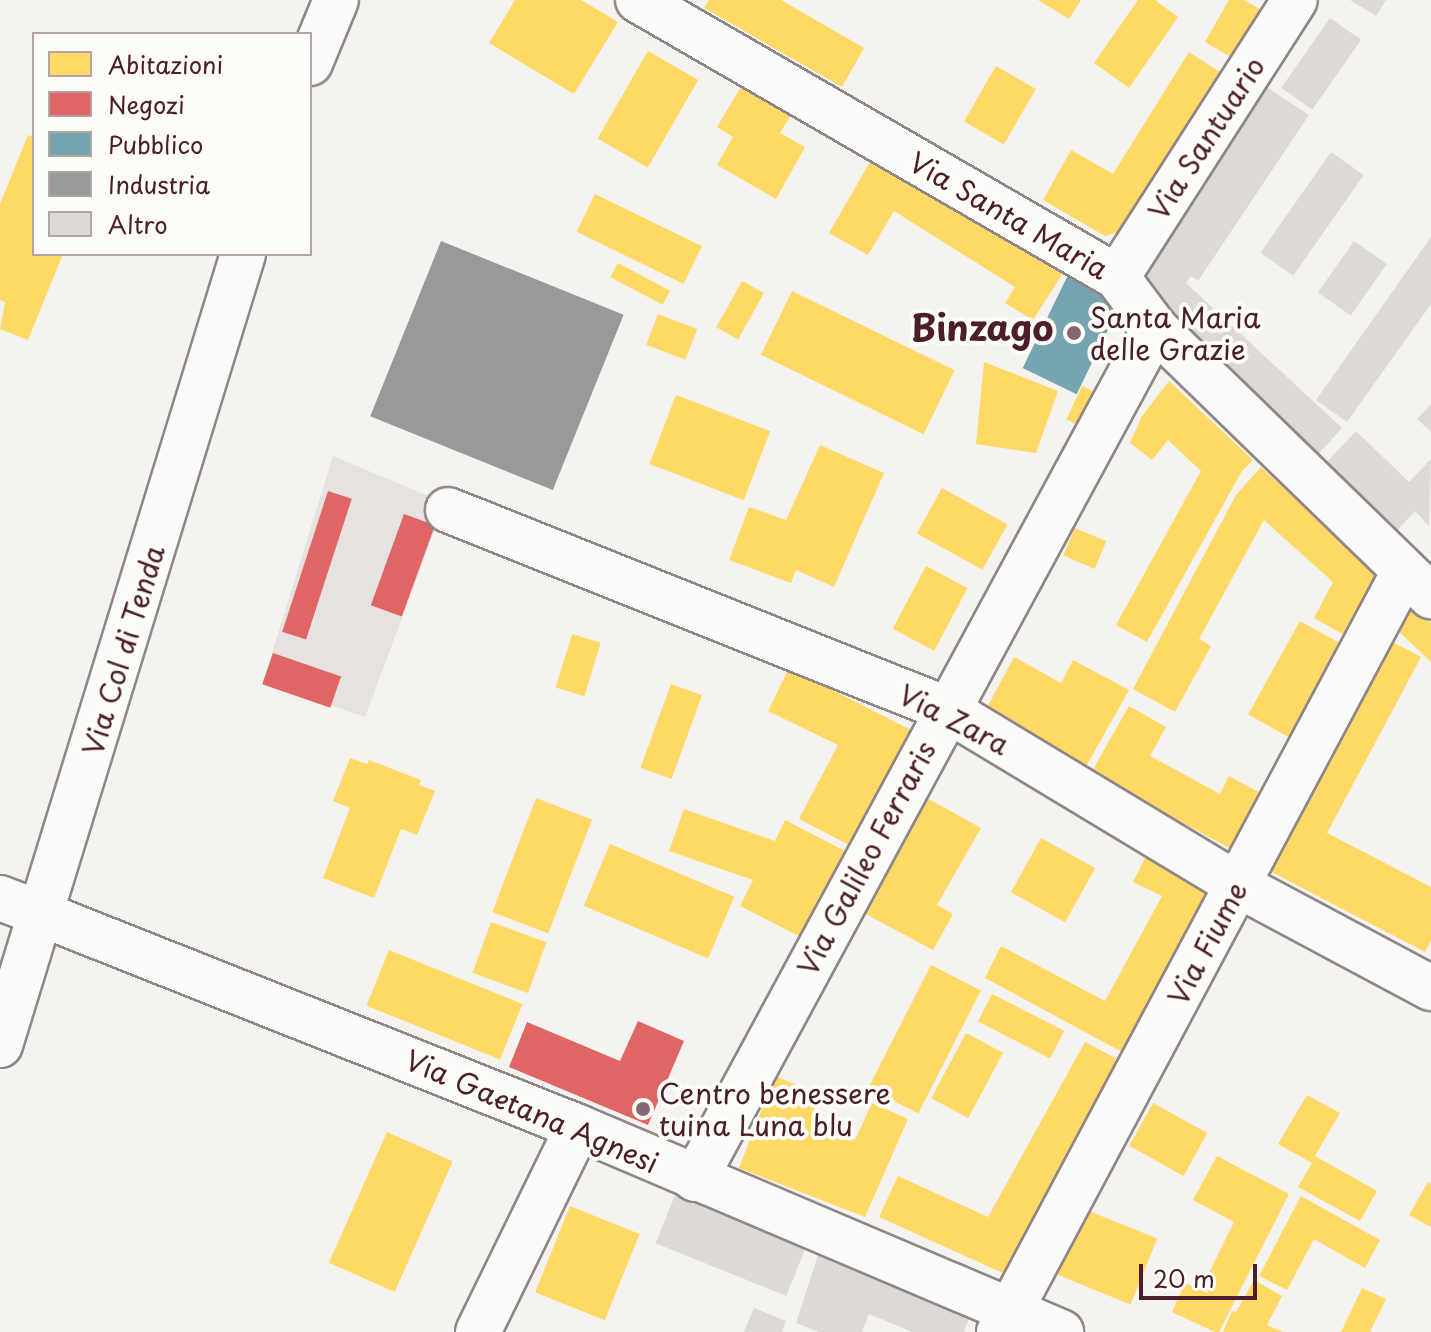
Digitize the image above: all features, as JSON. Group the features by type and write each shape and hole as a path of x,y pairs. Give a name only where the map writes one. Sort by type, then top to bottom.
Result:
{"street":[{"path":"312,58 336,0"},
{"name":"Via Santa Maria","path":"638,0 1117,277 1155,328 1418,584"},
{"name":"Via Santuario","path":"1117,277 1295,0"},
{"name":"Via Col di Tenda","path":"0,1045 20,906 242,256"},
{"name":"Via Galileo Ferraris","path":"695,1179 946,709 1155,328"},
{"name":"Via Zara","path":"448,510 946,709 1238,885 1431,988"},
{"name":"Via Fiume","path":"1004,1322 1238,885 1418,584"},
{"name":"Via Gaetana Agnesi","path":"20,906 578,1127 1004,1322 1061,1332"},
{"path":"478,1332 578,1127"}],"shaded area":[{"path":"333,456 445,503 365,717 263,682"}],"building: Abitazioni":[{"path":"515,0 581,0 618,22 574,94 489,43"},
{"path":"709,0 781,0 864,48 842,87 704,8"},
{"path":"1038,0 1081,0 1069,19"},
{"path":"1138,0 1155,0 1178,17 1129,88 1094,63"},
{"path":"1229,0 1244,0 1265,12 1236,60 1205,42"},
{"path":"648,51 698,80 648,167 598,138"},
{"path":"1189,52 1223,74 1127,229 1105,236 1043,200 1071,150 1113,174"},
{"path":"996,66 1036,89 1004,144 964,121"},
{"path":"745,80 794,110 780,133 805,147 776,199 717,165 733,137 717,127"},
{"path":"28,135 32,136 32,256 62,256 28,340 0,329 5,302 0,300 0,204"},
{"path":"874,155 1067,267 1033,320 1005,303 1015,287 894,211 868,255 829,233"},
{"path":"595,194 702,246 684,284 577,232"},
{"path":"618,263 670,291 663,305 610,277"},
{"path":"742,281 764,293 738,339 716,327"},
{"path":"792,291 955,370 924,434 761,355"},
{"path":"658,314 697,329 685,360 646,345"},
{"path":"984,362 1058,391 1036,453 976,444"},
{"path":"1169,381 1253,460 1242,471 1147,642 1116,625 1201,471 1168,440 1152,460 1130,443 1142,416"},
{"path":"1082,386 1099,394 1084,428 1066,420"},
{"path":"676,395 770,431 744,500 649,464"},
{"path":"820,445 884,473 834,587 796,570 791,583 729,560 749,507 786,520"},
{"path":"1261,467 1381,578 1348,637 1314,618 1333,582 1264,520 1199,639 1211,646 1175,712 1133,689 1236,495"},
{"path":"942,488 1008,524 982,570 917,533"},
{"path":"1075,528 1106,541 1095,569 1063,556"},
{"path":"926,566 967,588 934,651 893,629"},
{"path":"1411,604 1431,623 1431,662 1392,625"},
{"path":"1300,621 1344,645 1292,739 1248,715"},
{"path":"572,634 601,643 584,696 556,688"},
{"path":"1387,639 1421,657 1327,833 1431,887 1431,940 1425,952 1264,868"},
{"path":"1014,657 1061,683 1073,660 1129,690 1084,770 983,715"},
{"path":"789,668 913,731 851,846 799,819 838,745 768,711"},
{"path":"671,684 702,695 672,779 641,768"},
{"path":"1129,706 1166,727 1150,756 1220,794 1229,776 1266,796 1242,843 1236,840 1231,849 1091,773"},
{"path":"350,758 367,764 369,760 421,780 419,785 435,791 417,835 401,829 374,898 323,878 350,808 333,801"},
{"path":"536,798 592,820 548,933 492,912"},
{"path":"927,798 981,828 937,905 953,914 933,950 862,912"},
{"path":"684,809 775,841 785,820 845,851 801,937 740,906 753,880 669,851"},
{"path":"1041,838 1095,868 1065,922 1011,892"},
{"path":"610,844 734,897 708,958 584,906"},
{"path":"1151,846 1213,890 1124,1053 985,978 1001,946 1105,1001 1162,896 1133,882"},
{"path":"491,922 546,942 528,993 473,973"},
{"path":"389,950 523,1004 500,1060 367,1006"},
{"path":"931,965 981,990 918,1113 868,1088"},
{"path":"992,994 1064,1031 1050,1058 978,1022"},
{"path":"966,1033 1003,1053 968,1118 931,1098"},
{"path":"1085,1042 1121,1061 1005,1274 879,1217 898,1176 988,1217"},
{"path":"775,1076 822,1095 811,1123 855,1140 872,1103 908,1119 865,1217 739,1168"},
{"path":"1307,1095 1340,1113 1315,1156 1377,1191 1360,1221 1298,1187 1312,1163 1278,1144"},
{"path":"1153,1103 1207,1133 1183,1176 1129,1146"},
{"path":"387,1132 453,1161 395,1292 329,1263"},
{"path":"1217,1156 1289,1194 1219,1332 1215,1332 1172,1312 1185,1283 1207,1293 1214,1278 1208,1275 1234,1222 1193,1200"},
{"path":"1428,1182 1431,1184 1431,1227 1409,1215"},
{"path":"1301,1196 1380,1240 1365,1268 1314,1239 1287,1290 1259,1276"},
{"path":"570,1206 640,1234 605,1320 535,1292"},
{"path":"1084,1209 1157,1239 1131,1304 1057,1275"},
{"path":"1254,1280 1282,1296 1267,1325 1283,1332 1223,1332 1232,1311 1236,1312"},
{"path":"1362,1288 1386,1299 1370,1332 1341,1332"}],"building: Negozi":[{"path":"328,491 352,499 306,639 282,632"},
{"path":"404,514 435,525 402,616 371,605"},
{"path":"273,653 341,676 330,708 262,684"},
{"path":"638,1021 684,1041 648,1125 509,1067 527,1022 620,1061"}],"building: Pubblico":[{"name":"Santa Maria delle Grazie","path":"1070,271 1124,297 1077,394 1023,368"}],"building: Industria":[{"path":"441,241 624,315 553,490 370,416"}],"building: Altro":[{"path":"1350,0 1386,0 1376,16"},
{"path":"1330,18 1361,40 1312,109 1281,88"},
{"path":"1262,84 1309,115 1198,281 1191,276 1186,283 1342,428 1313,460 1127,280"},
{"path":"1331,152 1364,175 1293,276 1260,253"},
{"path":"1431,237 1431,304 1347,422 1316,400"},
{"path":"1354,241 1387,264 1351,316 1318,293"},
{"path":"1431,404 1431,432 1417,419"},
{"path":"1356,431 1409,482 1431,459 1429,526 1415,511 1393,535 1322,467"},
{"path":"675,1195 806,1248 786,1296 656,1243"},
{"path":"820,1249 972,1311 964,1332 912,1332 869,1314 862,1332 819,1332 796,1323"},
{"path":"754,1308 786,1321 782,1332 744,1332"}],"place":[{"name":"Santa Maria delle Grazie","path":"1074,333"},
{"name":"Centro benessere tuina Luna blu","path":"643,1109"}],"district":[{"name":"Binzago","path":"982,327"}]}
